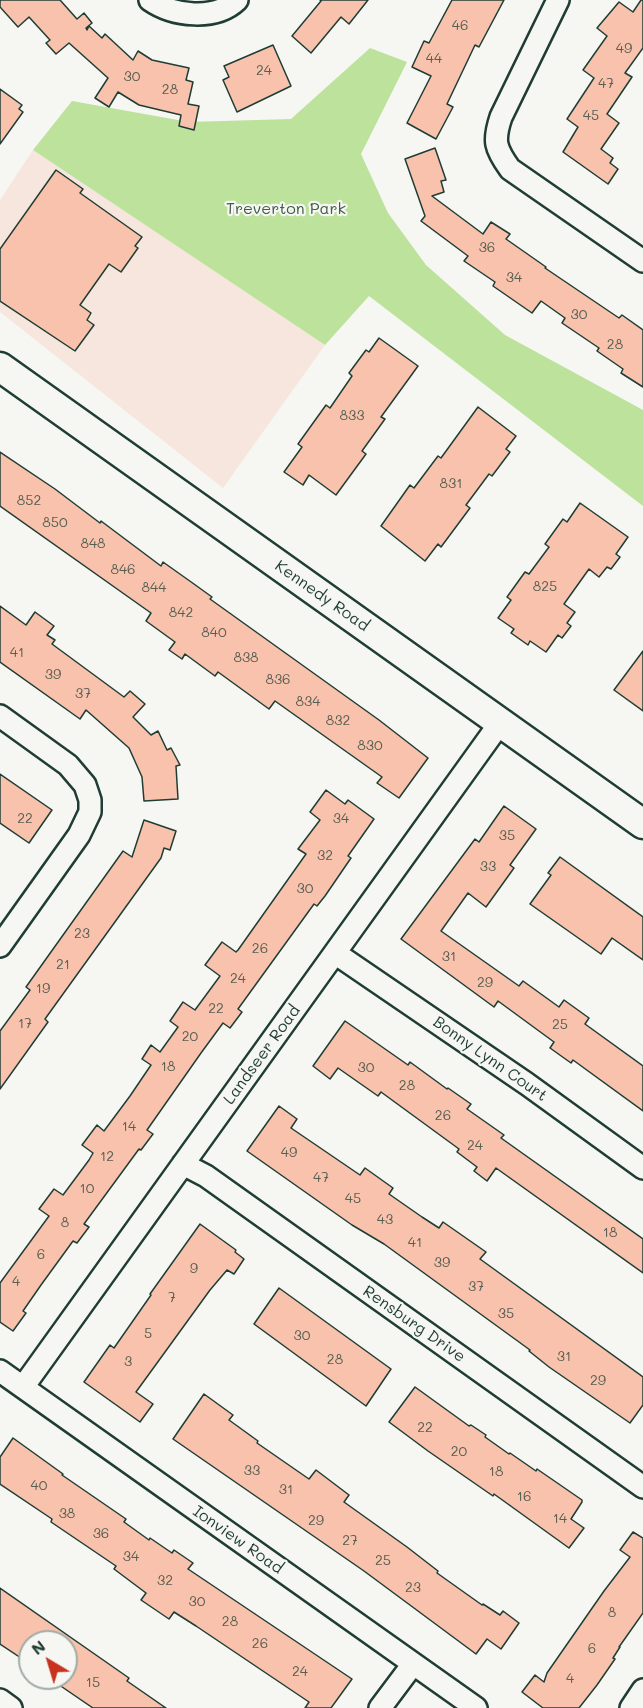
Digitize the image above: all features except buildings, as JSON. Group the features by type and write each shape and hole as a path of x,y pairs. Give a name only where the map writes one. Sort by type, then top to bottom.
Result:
{"main road":[{"name":"Kennedy Road","path":"0,367 643,824"}],"street":[{"path":"150,0 182,14 213,12 237,0"},
{"path":"558,0 501,117 495,134 498,151 510,169 643,261"},
{"path":"0,716 68,765 85,785 90,800 90,812 79,835 0,946"},
{"name":"Landseer Road","path":"23,1387 106,1268 500,723"},
{"name":"Bonny Lynn Court","path":"335,953 527,1084 643,1168"},
{"name":"Rensburg Drive","path":"183,1164 216,1183 643,1487"},
{"name":"Ionview Road","path":"0,1371 476,1708"},
{"path":"380,1708 412,1664"},
{"path":"631,1708 643,1690"},
{"path":"0,1700 10,1708"}],"shaded area":[{"path":"33,150 325,345 223,488 0,312 0,200"}],"green space":[{"name":"Treverton Park","path":"370,48 407,62 361,154 388,213 426,265 505,335 643,410 643,506 369,296 325,345 33,150 72,101 189,122 291,119"}]}
